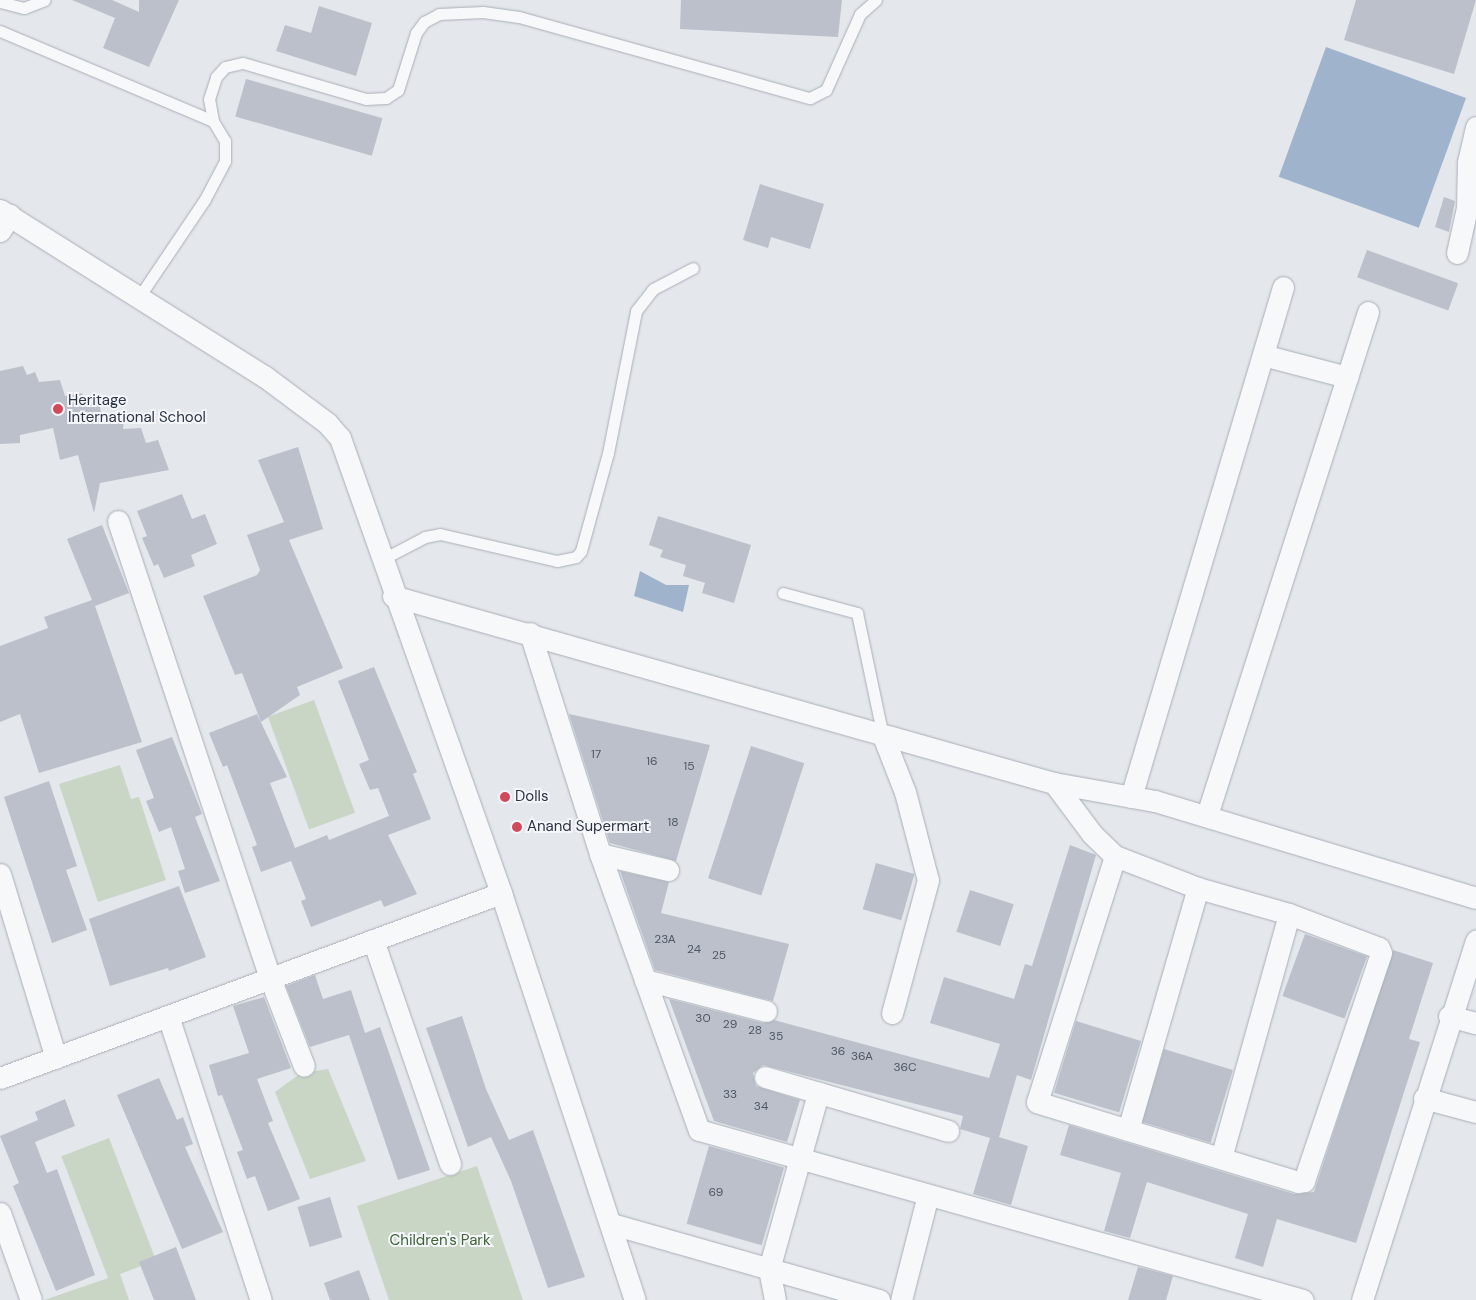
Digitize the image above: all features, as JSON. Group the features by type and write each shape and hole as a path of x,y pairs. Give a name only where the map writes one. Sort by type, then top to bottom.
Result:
{"street":[{"path":"1457,253 1467,208 1468,162 1476,127"},
{"path":"3,219 139,297 264,376 327,423 349,459 380,560 500,893 612,1224 635,1300"},
{"path":"1131,796 1283,287"},
{"path":"1207,815 1368,312"},
{"path":"1263,355 1347,377"},
{"path":"118,521 270,978 304,1066"},
{"path":"393,596 530,633 883,736 1054,782 1131,796 1207,815 1476,898"},
{"path":"530,633 600,854 699,1130 800,1160 1303,1300"},
{"path":"883,736 905,792 928,880 892,1013"},
{"path":"1054,782 1092,834 1115,856 1198,888 1289,914 1378,946 1381,953 1308,1177 1298,1182 1042,1106 1036,1100 1115,856"},
{"path":"600,854 668,870"},
{"path":"0,874 56,1058"},
{"path":"1128,1130 1198,888"},
{"path":"0,1078 500,893"},
{"path":"1221,1158 1289,914"},
{"path":"373,940 450,1164"},
{"path":"1362,1300 1449,1016 1476,941"},
{"path":"645,980 766,1011"},
{"path":"168,1016 261,1300"},
{"path":"1449,1016 1476,1023"},
{"path":"765,1077 948,1131"},
{"path":"775,1300 770,1269 818,1093"},
{"path":"1424,1098 1476,1112"},
{"path":"901,1300 928,1195"},
{"path":"0,1213 31,1300"},
{"path":"612,1224 879,1300"}],"lane":[{"path":"0,2 24,8 45,0"},
{"path":"139,297 218,178 225,161 224,141 213,121 209,100 216,77 225,67 243,63 366,99 386,98 398,90 416,33 424,22 439,14 459,11 518,17 810,98 826,90 860,14 876,0"},
{"path":"0,31 213,121"},
{"path":"380,560 425,537 440,534 557,561 576,557 583,543 608,453 636,311 654,289 693,268"},
{"path":"784,593 857,613 883,736"}],"green space":[{"path":"314,700 355,813 309,830 268,717"},
{"path":"120,765 131,799 139,797 166,880 98,902 59,784"},
{"path":"328,1069 366,1161 310,1179 275,1092 301,1073"},
{"path":"109,1138 156,1260 108,1279 61,1156"},
{"name":"Children's Park","path":"477,1166 523,1300 389,1300 357,1206"},
{"path":"120,1274 129,1300 44,1300"}],"water":[{"path":"1326,47 1466,98 1419,228 1279,177"},
{"path":"640,571 666,585 689,585 683,612 634,596"}],"building":[{"path":"72,0 112,0 139,12 139,0 179,0 149,67 103,48 115,18"},
{"path":"681,0 842,0 838,37 680,29"},
{"path":"1356,0 1476,0 1454,74 1344,40"},
{"path":"319,6 372,23 356,76 276,51 285,25 311,33"},
{"path":"246,79 382,118 372,156 235,116"},
{"path":"760,184 824,204 810,249 771,237 768,248 743,240"},
{"path":"1444,197 1455,201 1449,232 1435,227"},
{"path":"1367,250 1458,283 1448,310 1357,277"},
{"path":"23,366 27,375 35,372 39,382 60,380 65,396 82,393 86,404 99,403 103,421 124,417 123,429 141,428 146,443 158,440 169,470 100,483 94,513 78,455 60,460 53,428 20,435 20,443 0,444 0,371"},
{"path":"298,447 323,529 289,540 343,668 297,687 300,695 261,722 242,673 235,675 203,596 257,575 260,570 247,535 284,522 258,460"},
{"path":"182,494 192,519 205,514 217,544 191,555 195,566 164,578 158,564 154,566 142,538 147,536 137,511"},
{"path":"658,516 751,545 734,603 702,593 705,583 683,576 686,565 660,557 663,550 649,545"},
{"path":"102,525 129,593 95,606 142,742 39,773 20,714 0,722 0,646 48,628 44,617 92,600 67,539"},
{"path":"374,667 417,772 413,774 431,819 388,835 417,894 384,907 381,900 311,927 301,901 306,899 291,861 261,872 252,847 257,845 227,765 223,767 209,733 257,714 287,777 270,783 295,848 327,835 329,840 389,816 378,788 370,790 359,764 369,760 338,681"},
{"path":"569,714 710,745 676,861 610,843"},
{"path":"172,737 202,814 195,817 220,881 185,893 178,871 185,869 171,827 159,832 146,801 154,798 136,750"},
{"path":"751,746 804,763 761,896 708,878"},
{"path":"49,781 77,866 66,870 87,930 52,943 4,797"},
{"path":"1070,845 1096,855 1031,1080 1017,1075 999,1137 1028,1146 1011,1205 973,1194 990,1138 960,1129 963,1116 763,1065 753,1073 756,1086 800,1100 787,1142 714,1121 669,999 763,1023 774,1020 989,1078 1000,1044 930,1023 944,977 1014,999 1025,964 1032,966"},
{"path":"876,863 914,874 901,920 863,909"},
{"path":"620,871 669,882 661,913 789,944 773,1001 655,970"},
{"path":"179,886 206,957 169,971 168,968 110,986 89,919"},
{"path":"970,890 1014,904 1000,946 956,932"},
{"path":"1305,934 1367,957 1344,1019 1282,996"},
{"path":"1393,950 1433,963 1409,1039 1420,1042 1356,1243 1277,1219 1263,1267 1235,1258 1248,1214 1147,1182 1130,1238 1104,1231 1121,1173 1060,1155 1069,1125 1294,1194 1314,1192"},
{"path":"315,975 323,999 351,990 365,1033 380,1027 430,1170 398,1180 349,1035 310,1047 286,986"},
{"path":"264,997 291,1068 257,1079 273,1121 268,1123 300,1199 268,1211 255,1176 247,1179 237,1152 243,1150 222,1095 218,1096 209,1065 249,1053 233,1006"},
{"path":"462,1016 486,1089 509,1140 533,1130 585,1277 548,1288 511,1181 491,1137 468,1147 426,1028"},
{"path":"1076,1021 1141,1041 1119,1113 1054,1093"},
{"path":"1164,1049 1233,1070 1211,1143 1142,1122"},
{"path":"159,1078 177,1120 183,1117 193,1144 185,1147 223,1232 182,1249 117,1095"},
{"path":"65,1099 75,1126 35,1142 47,1173 57,1169 95,1275 56,1291 13,1186 19,1183 0,1136 38,1120 35,1112"},
{"path":"709,1146 784,1167 762,1245 687,1224"},
{"path":"330,1197 342,1237 310,1247 297,1207"},
{"path":"176,1247 196,1300 154,1300 139,1262"},
{"path":"1138,1267 1173,1276 1166,1300 1128,1300"},
{"path":"359,1270 370,1300 330,1300 324,1283"}],"place":[{"name":"Heritage International School","path":"58,409"},
{"name":"Dolls","path":"505,797"},
{"name":"Anand Supermart","path":"517,827"}]}
